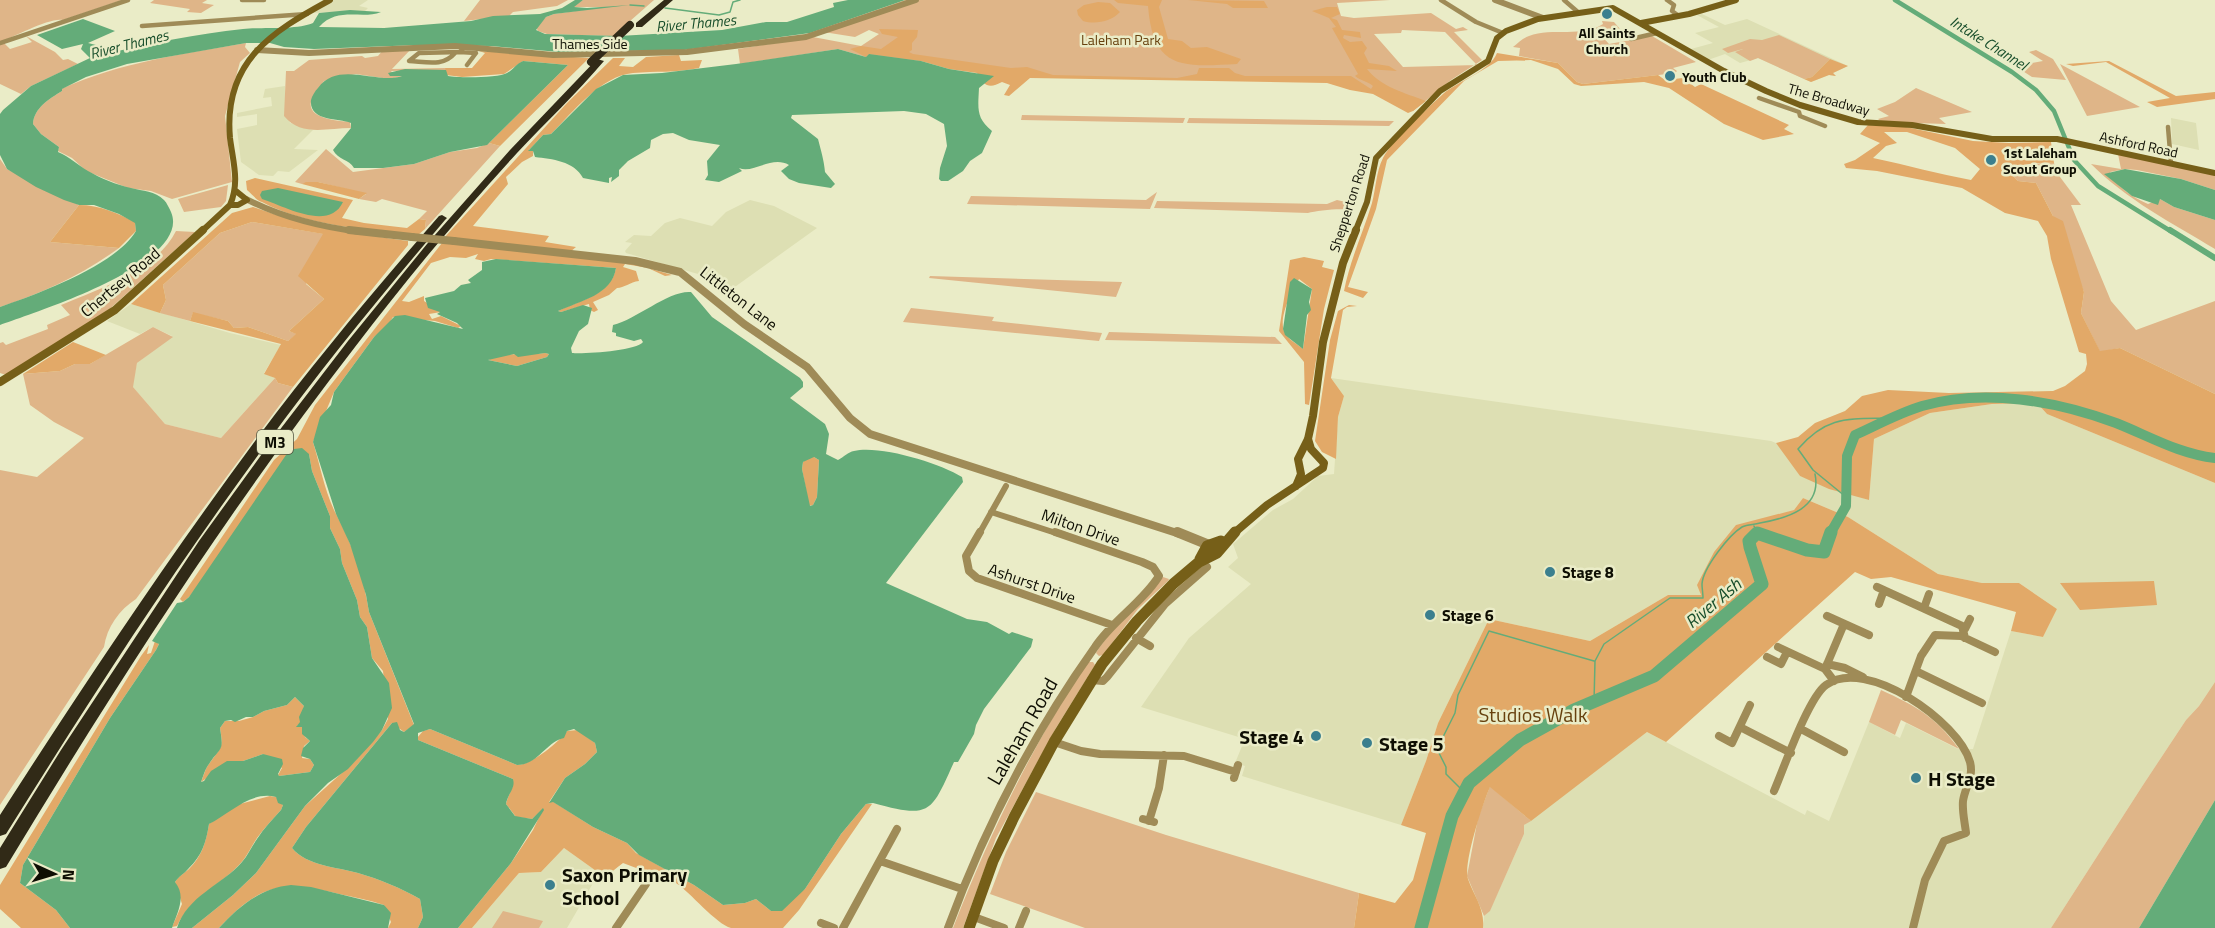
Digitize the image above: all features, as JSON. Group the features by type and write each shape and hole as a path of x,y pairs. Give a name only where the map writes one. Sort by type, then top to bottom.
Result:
{"highway":[{"name":"M3","path":"0,829 139,615 299,393 424,238 503,150 659,0"},
{"name":"M3","path":"635,25 669,0"},
{"name":"M3","path":"0,862 50,779 155,616 284,430 384,300 447,225 596,61"}],"main road":[{"path":"238,202 230,115 242,68 258,50 296,21 330,0"},
{"path":"1641,23 1679,16 1736,0"},
{"name":"The Broadway","path":"1579,13 1613,4 1657,33 1732,75 1807,107 1866,124 1912,125 1992,139 2057,139"},
{"path":"1503,33 1513,27 1543,18 1579,13"},
{"name":"Shepperton Road","path":"1296,486 1301,474 1298,461 1308,439 1328,321 1343,263 1366,202 1376,158 1440,91 1488,61 1497,38 1503,33"},
{"name":"Ashford Road","path":"2057,139 2215,172"},
{"name":"Chertsey Road","path":"0,382 115,310 221,214 238,202"},
{"path":"1209,551 1267,505 1325,465 1311,449 1308,439"},
{"path":"1301,456 1309,454 1317,456"},
{"path":"1300,467 1307,471 1315,471"},
{"name":"Laleham Road","path":"972,922 1002,841 1054,742 1091,680 1156,601 1209,551"}],"street":[{"path":"0,43 128,0"},
{"path":"242,0 264,0"},
{"name":"Thames Side","path":"258,50 312,53 464,47 553,55 648,55 806,37 916,0"},
{"path":"1442,0 1476,22 1503,33"},
{"path":"1495,0 1543,18"},
{"path":"1506,0 1512,5"},
{"path":"1564,0 1579,13"},
{"path":"1666,0 1674,5 1672,11 1679,16"},
{"path":"142,26 307,14"},
{"path":"1635,37 1657,33"},
{"path":"464,47 457,53 448,60 442,63 409,61 419,53 457,53 476,53 467,65"},
{"path":"1759,98 1799,112 1800,116 1826,126"},
{"path":"1799,112 1807,107"},
{"path":"2168,127 2171,163"},
{"name":"Littleton Lane","path":"238,202 257,204 320,225 635,261 680,272 744,324 807,367 850,418 870,434 1159,525 1193,539 1209,551"},
{"name":"Ashurst Drive","path":"1006,486 965,555 967,566 974,576 1112,625"},
{"name":"Milton Drive","path":"992,512 1142,562 1159,574"},
{"path":"1091,680 1103,681 1107,677 1166,603 1207,567 1209,551"},
{"name":"Laleham Road","path":"948,928 962,889 1016,775 1065,691 1112,625 1157,580 1159,574"},
{"path":"1879,604 1880,589 1962,626 1965,634"},
{"path":"1924,608 1929,594"},
{"path":"1827,616 1869,635"},
{"path":"1965,634 1970,619"},
{"path":"1826,666 1845,624"},
{"path":"1906,697 1930,639 1935,635 1965,634 1995,652"},
{"path":"1136,638 1150,646"},
{"path":"1778,647 1826,666 1845,668 1906,697 1943,720 1956,735 1970,759 1971,783 1962,803 1966,833 1944,842 1925,880 1913,928"},
{"path":"1767,657 1781,664 1787,652"},
{"path":"1087,658 1102,664"},
{"path":"1826,666 1834,681"},
{"path":"1916,671 1982,702"},
{"path":"1774,791 1821,689 1834,681 1856,678 1874,682"},
{"path":"1719,736 1732,743 1750,705"},
{"path":"1740,727 1791,753"},
{"path":"1801,729 1844,752"},
{"path":"1054,742 1081,751 1100,754 1184,756 1236,772"},
{"path":"1148,820 1159,788 1164,754"},
{"path":"843,928 897,829"},
{"path":"880,861 962,889"},
{"path":"616,928 646,884"},
{"path":"1019,928 1026,911"},
{"path":"972,922 1004,928"},
{"path":"821,923 834,928"}],"shaded area":[{"path":"334,0 368,0 359,6 368,8 365,11 312,13"},
{"path":"575,0 583,0 574,7 630,5 554,14 546,17 536,30 545,34 619,36 722,30 766,22 787,22 834,7 833,3 848,0 905,0 810,33 684,50 559,52 491,46 418,45 314,49 284,47 270,43 246,43 127,64 86,77 62,89 43,104 36,113 33,124 41,134 59,147 58,152 88,171 114,183 160,197 171,212 171,231 158,249 136,267 107,283 0,325 0,307 34,295 93,267 126,244 136,231 135,223 119,214 94,205 79,205 64,200 36,187 7,169 0,155 0,114 31,86 90,58 81,49 83,44 62,49 37,35 83,19 115,31 88,43 96,45 105,54 208,33 306,25 313,23 319,13 350,10 381,12 342,15 326,21 319,27 384,28 471,21 493,16 540,14 562,8"},
{"path":"1702,14 1725,25 1747,19 1848,66 1833,73 1836,76 1829,75 1811,82 1758,58 1740,63 1725,54 1708,60 1691,49 1713,43 1695,33 1719,27 1697,15"},
{"path":"838,49 866,57 869,54 921,61 949,69 994,76 979,88 979,113 983,122 992,131 982,153 970,161 963,171 948,181 941,181 939,179 940,168 947,146 944,124 926,114 904,111 792,115 791,118 818,139 825,172 835,184 831,188 799,183 789,179 781,171 789,165 776,162 750,169 739,168 742,171 719,182 705,180 708,175 707,161 720,145 689,140 673,133 663,134 651,140 650,148 628,161 619,170 619,176 611,182 612,177 609,178 609,183 583,178 568,164 535,157 533,151 528,151 543,135 551,134 596,89 623,75 662,73"},
{"path":"523,61 568,65 487,145 450,152 414,164 383,168 354,168 333,150 351,128 351,123 319,116 312,107 311,100 316,91 326,80 336,76 347,74 392,78 402,76 390,76 388,73 405,69 446,70 448,76 453,77 487,77 503,75"},
{"path":"285,86 285,103 290,123 313,130 294,149 318,150 289,172 278,171 273,176 259,175 241,162 237,129 257,125 257,114 237,117 237,113 272,106 271,97 263,98 265,89"},
{"path":"2171,118 2196,123 2199,150 2172,144"},
{"path":"2125,169 2181,179 2215,190 2215,220 2174,207 2160,199 2158,205 2132,196 2104,174"},
{"path":"278,188 343,202 336,211 328,215 306,214 262,199 260,195 262,191"},
{"path":"750,200 774,206 817,228 725,294 698,274 625,251 632,243 625,242 634,235 651,236 665,223 680,218 712,226 726,212"},
{"path":"496,259 616,268 613,277 602,291 558,311 583,305 592,308 588,324 579,331 571,348 572,353 610,351 638,345 643,342 641,339 634,341 616,336 616,333 612,332 613,325 673,295 691,292 712,317 800,378 803,387 790,398 825,424 829,434 826,454 838,460 854,451 894,453 925,461 962,477 963,482 886,583 967,619 987,622 1009,634 1012,632 1033,639 1031,647 984,709 974,734 958,762 954,762 934,802 918,811 907,811 873,803 866,804 841,834 805,889 782,911 771,911 756,899 745,903 723,905 694,885 639,855 627,843 593,827 553,802 549,803 565,778 597,752 595,743 574,729 567,731 564,738 552,743 531,761 517,765 430,729 418,733 418,740 513,779 506,804 515,816 532,819 543,808 544,810 511,863 458,928 418,928 423,917 420,899 374,878 306,859 292,848 306,827 392,723 397,722 400,730 404,732 414,724 369,612 350,544 336,514 313,442 320,417 331,405 334,392 374,337 395,316 405,315 463,329 457,323 437,314 440,312 428,308 425,298 454,291 461,285 471,283 468,280 482,270 482,262","holes":["514,354 518,357 549,354 547,357 517,366 488,360","814,457 819,460 817,497 810,506 802,469 803,462"]},
{"path":"1294,278 1312,289 1309,302 1311,310 1307,315 1303,349 1285,335 1283,329 1290,282"},
{"path":"131,304 230,333 281,345 264,373 275,378 221,438 165,424 132,386 137,363 172,336 153,327 140,334 107,321"},
{"path":"1331,378 1771,441 1776,443 1788,456 1800,476 1869,500 1874,439 1930,413 1992,404 2037,403 2047,414 2215,483 2215,682 2199,706 2186,720 2051,928 1483,928 1484,916 1490,910 1524,834 1524,825 1647,732 1805,815 1807,810 1829,821 1869,722 1900,738 1906,723 1958,749 1973,749 2011,631 2043,637 2057,609 2019,583 1982,583 1938,574 1848,517 1803,498 1794,510 1776,516 1714,552 1698,585 1701,595 1668,595 1590,641 1489,619 1438,723 1401,825 1242,776 1245,766 1235,763 1245,739 1141,707 1189,638 1251,584 1228,567 1238,558 1233,544 1273,510 1293,499 1318,476 1334,474 1338,417 1344,396"},
{"path":"302,448 309,454 312,471 330,516 330,528 340,549 342,563 357,600 360,617 367,627 372,658 389,683 392,708 382,730 348,769 328,783 305,806 256,873 192,928 177,928 189,907 244,859 281,810 283,805 278,803 276,797 258,797 249,800 209,824 205,843 200,853 175,882 181,899 172,928 70,928 56,910 20,883 23,865 110,718 156,650 159,644 152,641 177,603 189,597 286,455 294,449","holes":["295,697 304,706 299,717 300,722 296,727 302,727 302,734 310,741 303,748 301,756 310,759 314,765 310,772 279,776 283,764 282,759 263,754 243,761 227,761 211,771 201,782 208,766 221,749 220,728 225,721 235,722 246,717 253,717 264,711 287,705"]},
{"path":"2215,800 2215,928 2139,928"},
{"name":"Saxon Primary School","path":"564,848 599,873 567,928 472,928 519,873 541,872"},
{"path":"291,885 311,887 384,905 391,913 388,928 219,928 251,899 270,890"}],"green space":[{"path":"0,0 122,0 63,20 41,24 0,42"},
{"path":"154,0 207,0 202,3 214,5 201,13 187,12 190,9 150,3"},
{"path":"480,0 568,0 557,6 513,12 509,16 464,21"},
{"path":"583,0 654,0 613,36 547,34 538,31 536,27 546,17 554,14 604,7 572,7"},
{"name":"Laleham Park","path":"905,0 1390,0 1337,3 1341,16 1354,18 1431,13 1456,29 1463,27 1468,30 1454,32 1482,60 1476,64 1445,32 1402,30 1401,33 1374,34 1403,67 1474,65 1451,80 1413,111 1371,92 1331,82 1030,76 921,61 866,57 838,49 740,64 738,49 813,37 861,46 879,34 869,30 855,37 817,31"},
{"path":"1114,0 1162,0 1159,7 1168,39 1182,41 1191,48 1207,47 1241,59 1237,64 1218,65 1186,64 1174,60 1164,53 1156,42 1148,6 1118,3"},
{"path":"1188,0 1264,1 1268,8 1233,8 1227,4"},
{"path":"1098,2 1110,3 1120,12 1113,18 1103,21 1093,23 1083,21 1077,10 1084,5"},
{"path":"1337,7 1340,14 1331,18 1337,20 1342,30 1360,32 1361,38 1344,35 1343,38 1350,42 1362,41 1367,48 1364,53 1369,63 1389,66 1397,71 1367,69 1373,75 1394,89 1426,101 1408,113 1373,94 1327,83 1030,78 1009,96 1004,95 1010,85 1002,82 987,85 977,73 949,69 921,61 869,54 866,57 850,49 861,46 881,49 898,37 882,34 879,29 918,30 917,37 912,43 912,50 909,52 913,54 1011,68 1027,67 1053,75 1177,78 1197,74 1199,68 1229,68 1245,76 1351,76 1371,89 1373,86 1355,76 1358,74 1332,28 1336,27 1329,18 1312,11"},
{"path":"1602,21 1614,22 1620,29 1600,34 1609,44 1652,36 1696,62 1673,68 1677,71 1675,73 1583,84 1577,82 1558,63 1519,56 1520,48 1513,47 1523,39 1538,33 1586,31 1603,24"},
{"path":"1779,35 1830,59 1812,77 1804,79 1758,58 1750,61 1735,52 1743,49 1728,53 1722,49 1750,39 1762,40"},
{"path":"26,36 55,52 63,60 68,59 78,64 31,86 21,94 0,84 0,44 4,43 10,49 32,42"},
{"path":"246,43 245,47 250,53 240,62 225,116 232,182 172,199 151,191 128,188 86,171 72,158 58,151 59,147 41,134 33,124 36,113 43,104 62,91 61,89 84,80 129,65"},
{"path":"412,48 392,69 445,68 446,70 391,71 395,76 403,76 389,79 356,74 324,81 312,99 311,108 319,116 350,122 351,128 306,129 291,123 284,116 286,71 294,71 309,60 362,56 365,58 378,56 383,50"},
{"path":"2036,50 2053,59 2066,80 2032,77 2015,66 2043,61 2029,52"},
{"path":"479,51 589,58 500,146 489,143 568,65 523,61 504,74 462,77 446,75 445,68 472,68 485,53"},
{"path":"1497,53 1558,63 1577,82 1583,84 1658,75 1665,80 1683,78 1695,87 1701,84 1789,125 1784,129 1794,134 1763,140 1724,124 1669,88 1644,82 1581,86 1574,84 1558,69 1531,60 1498,61 1464,81 1387,160 1376,209 1348,287 1368,292 1363,298 1344,291 1372,203 1379,169 1388,150 1411,124 1443,94 1488,65"},
{"path":"679,55 681,61 702,60 699,68 621,76 588,96 551,134 543,135 529,150 533,151 533,156 522,162 506,177 508,184 473,226 549,236 545,242 576,247 570,252 444,238 567,103 613,58 625,58 619,66 633,67 646,57"},
{"path":"1830,59 1848,66 1833,73 1836,76 1829,75 1811,82 1804,79 1812,77"},
{"path":"2109,61 2176,96 2215,92 2215,99 2157,107 2147,102 2170,98 2106,62 2073,66 2066,64"},
{"path":"2060,64 2140,107 2087,116"},
{"path":"1916,88 1972,112 1939,118 1946,124 1882,122 1878,119 1889,116 1877,109 1895,102"},
{"path":"1022,115 1185,118 1183,123 1021,120"},
{"path":"1189,118 1394,121 1389,126 1187,123"},
{"path":"1868,125 1906,127 1973,141 2051,142 2054,163 2030,164 2010,173 2018,181 2036,183 2053,216 2063,221 2084,292 2081,313 2100,351 2120,348 2215,394 2215,483 2047,414 2037,403 1992,404 1930,413 1874,439 1869,500 1829,489 1800,476 1776,443 1798,437 1815,423 1845,411 1862,396 1888,390 1949,393 2053,391 2065,386 2085,371 2087,364 2086,354 2079,352 2051,259 2047,236 2038,221 2005,213 1962,188 1877,171 1846,168 1844,164 1855,160 1880,143 1860,134","holes":["1884,132 1907,132 1955,148 1980,169 1971,180 1873,158 1886,146 1897,143"]},
{"path":"489,143 500,146 425,229 426,220 419,219 427,211 382,199 376,202 359,199 366,194 318,182 302,184 295,182 326,149 353,172 414,164 450,152 477,148"},
{"path":"2118,154 2215,175 2215,190 2181,179 2137,170 2125,169 2110,172 2126,191 2148,204 2160,199 2174,207 2215,220 2215,249 2135,200 2091,164 2121,169"},
{"path":"0,159 7,169 79,205 50,242 119,248 91,267 62,282 0,307"},
{"path":"2054,163 2057,173 2081,205 2071,205 2111,301 2136,330 2215,301 2215,394 2120,348 2100,352 2081,313 2084,292 2053,216 2036,183 2018,181 2010,173 2016,167"},
{"path":"255,178 353,200 342,218 407,228 419,219 426,220 425,229 418,235 338,226 299,217 256,198 247,190 246,181"},
{"path":"318,182 367,193 359,199 302,184"},
{"path":"228,185 226,201 221,207 184,212 178,199"},
{"path":"1157,192 1150,209 967,204 971,196 1146,200"},
{"path":"1337,200 1350,203 1349,210 1308,213 1154,208 1157,201 1327,204"},
{"path":"79,205 101,208 122,216 135,222 136,231 119,248 50,242"},
{"path":"253,207 330,228 408,241 408,245 293,387 278,383 275,378 264,374 281,344 190,321 193,312 228,321 234,328 248,327 288,341 296,334 289,331 324,299 298,276 323,234 252,222 220,233 163,285 166,300 160,313 131,304 232,213"},
{"path":"252,222 324,234 306,284 324,299 289,331 297,334 288,341 248,327 234,328 228,321 193,313 190,321 160,313 166,300 163,285 220,233"},
{"path":"176,231 195,232 103,315 6,375 0,373 0,343 3,342 6,345 48,329 47,325 70,315 61,305 126,277 155,257"},
{"path":"442,243 631,263 672,275 665,276 648,268 625,264 623,267 636,271 639,281 617,288 609,295 593,302 598,310 594,312 590,310 589,304 561,312 558,311 601,291 608,285 616,268 491,259 484,261 475,259 478,254 466,258 450,257 431,263 402,301 409,302 424,296 424,301 441,312 429,314 432,319 441,316 461,326 458,328 435,321 393,317 387,327 374,337 334,392 313,442 332,506 357,561 369,612 414,725 404,732 392,723 306,827 292,848 306,859 366,875 413,895 420,899 423,917 418,928 388,928 391,922 384,905 319,890 287,887 260,894 247,902 219,928 192,928 256,873 305,806 354,762 382,730 388,719 383,671 372,658 367,627 360,617 357,600 342,563 340,549 330,528 330,516 312,471 309,454 189,597 183,602 180,599 274,460 297,439 315,405"},
{"path":"1304,257 1324,261 1322,267 1334,270 1324,309 1309,405 1305,404 1304,362 1279,331 1290,260","holes":["1299,279 1312,289 1303,349 1286,335 1283,327 1284,313"]},
{"path":"930,276 1122,282 1116,297 929,278"},
{"path":"1349,305 1357,306 1343,310 1331,378 1344,396 1338,417 1336,459 1322,452 1315,441 1330,340 1338,311"},
{"path":"911,308 994,317 992,321 1102,333 1099,341 903,322"},
{"path":"153,327 173,337 137,363 133,387 165,424 221,438 275,378 278,383 293,387 136,599 124,608 115,620 104,647 0,805 0,470 37,477 84,438 54,422 30,405 23,374 60,371 75,364 90,364"},
{"path":"1109,332 1275,337 1282,344 1105,340"},
{"path":"73,342 106,355 90,364 75,364 60,371 23,374"},
{"path":"549,354 547,357 517,366 488,360 509,355"},
{"path":"809,457 819,460 817,497 813,505 809,506 802,469 803,462"},
{"name":"Studios Walk","path":"1803,498 1848,517 1938,574 1982,583 2019,583 2057,609 2043,637 2011,631 2016,612 1891,577 1871,579 1855,572 1666,742 1647,732 1531,821 1490,787 1475,833 1467,871 1468,879 1481,909 1483,928 1354,928 1359,893 1395,903 1413,880 1426,833 1401,825 1438,723 1489,619 1590,641 1668,595 1701,595 1697,585 1714,552 1736,525 1794,510"},
{"path":"1163,577 1169,579 1168,581 1138,609 1103,655 1099,656 1096,653 1122,617"},
{"path":"2154,581 2157,605 2080,610 2060,583"},
{"path":"155,641 159,644 156,650 110,718 23,865 20,883 56,910 70,928 21,928 0,909 0,885 141,656 149,645 147,654 151,653"},
{"path":"1087,662 1093,662 1095,665 1056,728 996,838 963,928 953,928 981,859 1013,792 1048,726"},
{"path":"2215,682 2215,800 2139,928 2051,928 2186,720 2199,706"},
{"path":"1881,690 1905,701 1933,720 1959,749 1901,720 1895,735 1869,722"},
{"path":"295,697 304,706 301,722 297,726 302,727 305,737 310,741 304,746 302,758 310,759 314,765 310,772 279,776 282,768 263,754 243,761 232,761 201,782 220,748 222,741 220,728 225,721 239,721 253,717 264,711 287,705"},
{"path":"430,729 517,765 538,757 567,731 578,730 595,743 597,752 565,778 549,802 552,801 593,827 627,843 636,853 694,885 723,905 745,903 756,899 771,911 805,889 841,834 866,804 872,804 799,910 783,928 731,928 718,921 676,883 623,863 605,877 597,879 599,873 564,848 541,872 519,873 472,928 458,928 511,863 533,830 543,809 532,819 516,817 506,804 513,786 513,779 418,740 417,738 423,731"},
{"path":"1490,786 1531,821 1524,825 1524,834 1490,911 1484,916 1467,876 1478,818"},
{"path":"1036,792 1166,835 1359,893 1354,928 1085,928 990,894 1006,852"},
{"path":"270,796 276,797 283,805 281,810 260,834 239,865 198,899 177,926 172,927 182,904 175,882 200,854 209,824 236,805"},
{"path":"503,911 543,921 539,928 492,928"}],"waterway":[{"name":"River Thames","path":"665,8 719,15 730,12 733,2 740,0"},
{"name":"Intake Channel","path":"1895,0 2012,72 2036,90 2054,111 2074,160 2098,186 2172,232"},
{"path":"630,5 644,6"},
{"name":"Intake Channel","path":"2170,230 2215,258"},
{"name":"River Ash","path":"1831,533 1846,506 1847,456 1855,435 1913,409 1946,401 1995,398 2045,403 2093,415 2177,449 2215,458"},
{"path":"1846,497 1813,470 1798,449 1819,430 1840,421 1890,418"},
{"path":"1594,702 1595,661 1604,644 1670,598 1703,598 1703,577 1730,537 1744,526 1771,521 1801,509 1813,495 1816,486 1815,474"},
{"name":"River Ash","path":"1754,526 1757,533"},
{"name":"River Ash","path":"1760,534 1807,550 1824,552 1831,533"},
{"name":"River Ash","path":"1421,928 1452,816 1469,783 1520,740 1574,710 1654,676 1762,584 1749,541 1756,534"},
{"name":"River Ash","path":"1756,534 1760,534"},
{"path":"1465,793 1446,774 1446,767 1439,753 1442,739 1455,713 1458,695 1489,631 1594,661"}],"place":[{"name":"All Saints Church","path":"1607,14"},
{"name":"Youth Club","path":"1670,76"},
{"name":"1st Laleham Scout Group","path":"1991,160"},
{"name":"Stage 8","path":"1550,572"},
{"name":"Stage 6","path":"1430,615"},
{"name":"Stage 4","path":"1316,736"},
{"name":"Stage 5","path":"1367,743"},
{"name":"H Stage","path":"1916,778"},
{"name":"Saxon Primary School","path":"550,885"}]}
